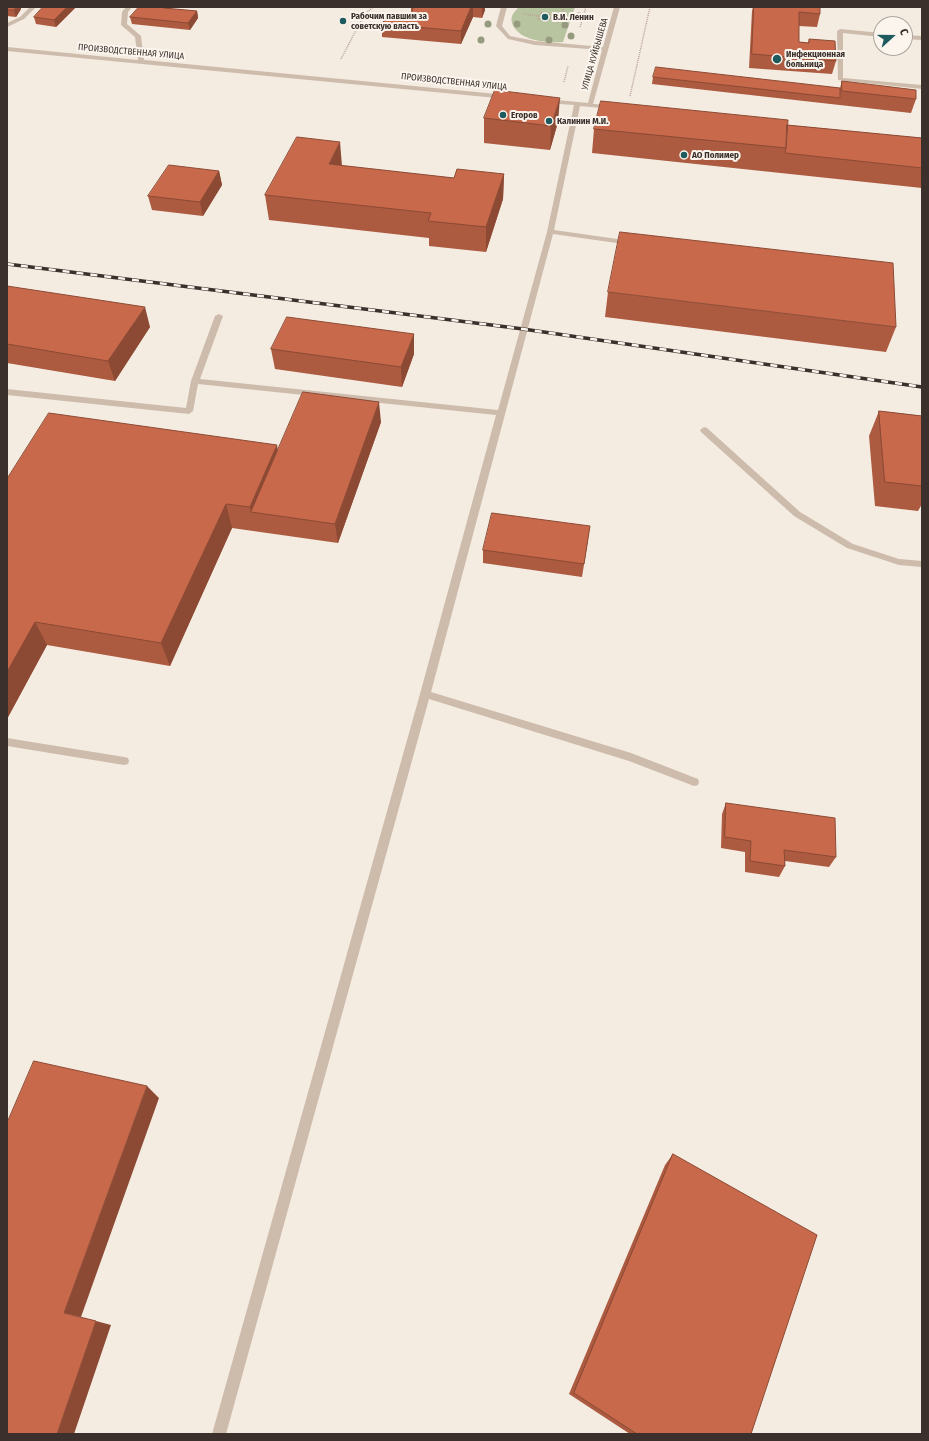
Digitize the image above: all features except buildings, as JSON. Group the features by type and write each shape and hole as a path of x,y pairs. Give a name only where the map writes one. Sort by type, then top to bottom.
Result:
{"street":[{"path":"8,25 22,18 33,7"},
{"path":"129,7 125,12 124,25 138,36 141,62"},
{"path":"504,7 499,26 508,37 535,43 605,50"},
{"name":"УЛИЦА КУЙБЫШЕВА","path":"590,105 617,7"},
{"path":"873,34 840,31 840,79 922,87"},
{"name":"ПРОИЗВОДСТВЕННАЯ УЛИЦА","path":"7,49 512,97"},
{"path":"543,100 628,109"},
{"path":"219,1434 425,694 550,232 577,104"},
{"path":"550,232 636,243"},
{"path":"7,392 189,411 195,381 219,316"},
{"path":"195,381 500,413"},
{"path":"704,430 797,514 850,546 900,562 922,564"},
{"path":"425,694 631,757 694,782"},
{"path":"7,742 124,761"}],"path":[{"path":"331,79 364,15 372,7"},
{"path":"628,109 650,7"},
{"path":"550,18 552,15 541,13 538,19 549,20 550,18 583,20"}],"green space":[{"path":"519,7 575,7 563,42 534,40 520,34 512,23 513,14"}],"railway":[{"path":"7,264 523,329 922,387"}],"place":[{"name":"В.И. Ленин","path":"545,17"},
{"name":"Рабочим павшим за советскую власть","path":"343,21"},
{"name":"Инфекционная больница","path":"777,59"},
{"name":"Егоров","path":"503,115"},
{"name":"Калинин М.И.","path":"549,121"},
{"name":"АО Полимер","path":"684,155"}]}
